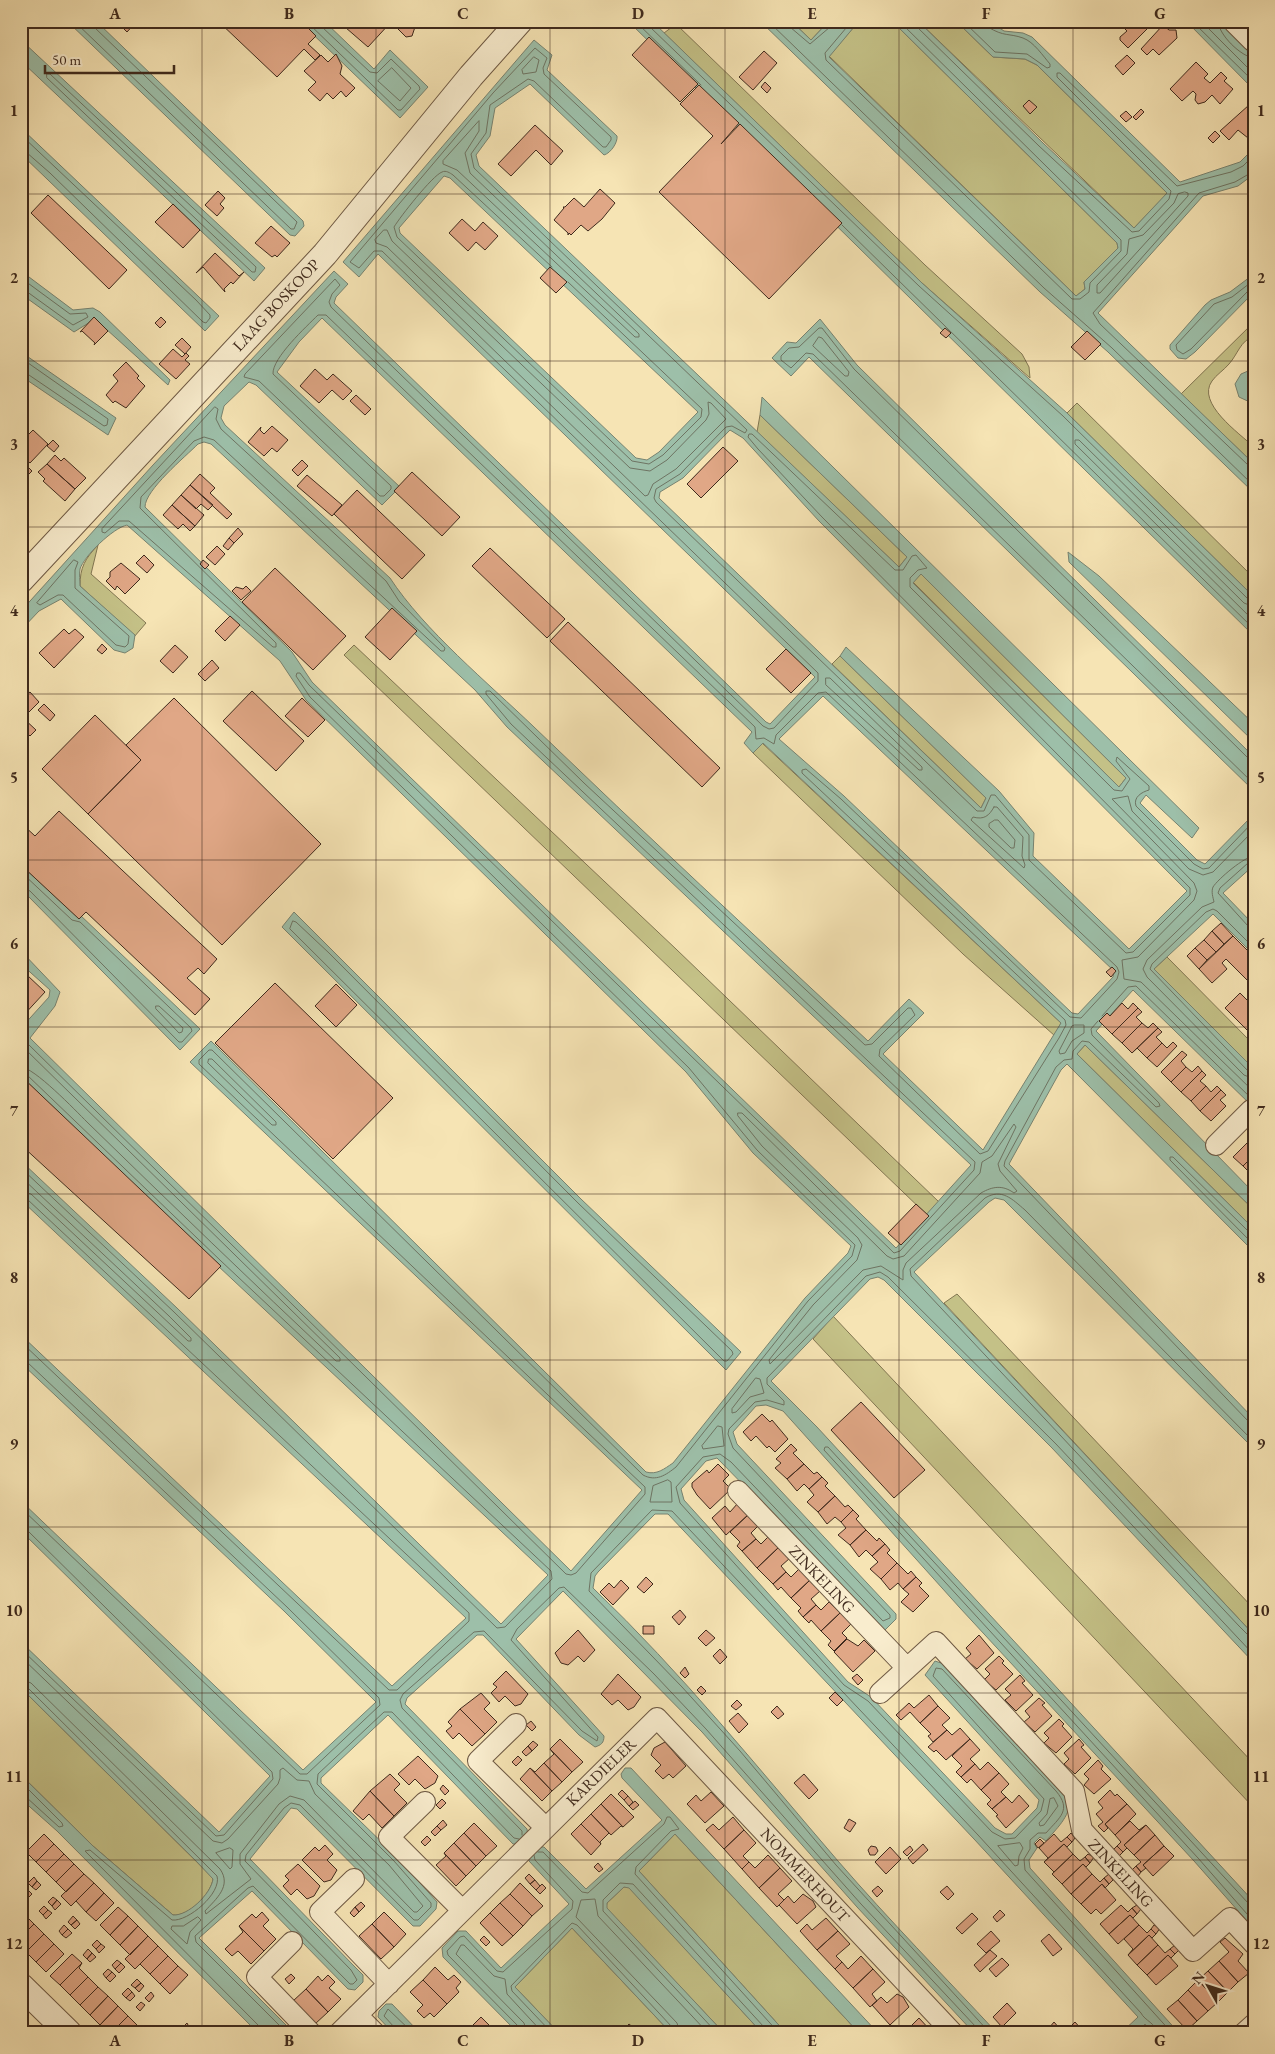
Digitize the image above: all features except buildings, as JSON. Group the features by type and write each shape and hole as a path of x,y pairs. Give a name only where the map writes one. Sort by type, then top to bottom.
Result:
{"street":[{"name":"LAAG BOSKOOP","path":"21,580 325,254 471,76 520,21"},
{"path":"1236,21 1254,39"},
{"path":"1216,1145 1251,1110 1254,1114"},
{"name":"ZINKELING","path":"738,1491 907,1668"},
{"name":"ZINKELING","path":"880,1693 936,1642 1074,1791 1082,1830 1193,1951 1230,1918 1254,1944"},
{"name":"KARDIELER","path":"339,2033 657,1718"},
{"name":"NOMMERHOUT","path":"657,1718 954,2033"},
{"path":"516,1724 478,1761 534,1839"},
{"path":"425,1802 390,1837 462,1910"},
{"path":"354,1879 320,1912 389,1984"},
{"path":"292,1942 257,1977 311,2033"},
{"path":"21,1986 69,2033"},
{"path":"357,2015 375,2033"},
{"path":"1244,2033 1254,2024"}],"shaded area":[{"path":"791,21 829,21 811,40"},
{"path":"859,21 892,21 1117,243 1118,248 1084,282 1085,289 1076,296 829,56"},
{"path":"918,21 956,21 993,57 1025,59 1037,65 1167,193 1165,196 1134,228"},
{"path":"676,24 925,265 1022,354 1029,367 1030,378 922,283 664,33"},
{"path":"1254,322 1254,336 1242,344 1229,364 1212,381 1209,390 1214,408 1221,417 1254,447 1254,464 1181,394"},
{"path":"1077,403 1254,578 1254,597 1067,413"},
{"path":"760,415 907,557 899,567 757,432"},
{"path":"98,545 91,574 146,623 134,637 80,586 84,564"},
{"path":"921,574 1126,778 1119,787 913,582"},
{"path":"354,645 676,949 939,1202 927,1215 344,655"},
{"path":"840,656 986,798 981,808 832,664"},
{"path":"762,743 1061,1023 1055,1036 963,954 753,753"},
{"path":"1167,957 1254,1045 1254,1069 1154,969"},
{"path":"1085,1045 1254,1210 1254,1229 1077,1054"},
{"path":"957,1294 1254,1609 1254,1635 944,1303"},
{"path":"833,1316 1254,1764 1254,1808 813,1339"},
{"path":"21,1688 211,1876 213,1879 208,1891 192,1908 179,1915 173,1915 93,1846 21,1775"},
{"path":"675,1834 859,2033 786,2033 639,1871"},
{"path":"624,1887 629,1887 762,2033 724,2033 606,1908 607,1903"},
{"path":"572,1928 671,2033 559,2033 515,1987"}],"water":[{"path":"67,21 96,21 303,221 304,226 295,236 290,235"},
{"path":"299,21 324,21 374,69 390,50 428,87 400,118"},
{"path":"628,21 652,21 922,283 1067,413 1254,597 1254,636"},
{"path":"760,21 791,21 811,40 829,21 859,21 829,57 1076,296 1085,289 1084,282 1118,248 1117,243 892,21 918,21 1043,143 1134,228 1167,193 1037,65 1025,59 993,57 956,21 989,21 1004,31 1023,33 1032,37 1180,182 1240,162 1254,148 1254,174 1238,186 1203,196 1098,313 1254,464 1254,493 1108,352 1040,292"},
{"path":"1186,21 1227,21 1254,49 1254,90"},
{"path":"21,40 265,268 254,281 21,61"},
{"path":"534,40 552,55 547,70 617,136 615,144 604,155 530,84 495,108 490,136 476,155 479,166 899,567 907,557 760,415 762,397 1199,828 1192,838 1146,795 1140,803 1197,860 1205,864 1254,814 1254,865 1223,893 1254,925 1254,955 1213,914 1154,969 1254,1069 1254,1108 1133,990 1096,1031 1254,1193 1254,1210 1085,1045 1077,1054 1254,1229 1254,1252 1067,1064 1061,1070 1009,1164 1254,1419 1254,1449 1004,1200 995,1198 989,1202 914,1272 1254,1635 1254,1663 1052,1448 884,1280 878,1277 870,1279 771,1381 817,1427 1254,1902 1254,1929 1194,1861 960,1608 783,1411 766,1405 756,1406 733,1432 737,1444 896,1614 896,1619 885,1630 717,1458 706,1461 681,1489 684,1500 848,1682 871,1697 995,1828 1006,1834 1012,1834 1037,1808 1039,1800 925,1675 935,1661 944,1664 1070,1800 1068,1812 1058,1827 1046,1841 1040,1837 1034,1843 1037,1848 1029,1860 1030,1868 1179,2033 1153,2033 1145,2024 1136,2033 1121,2033 1138,2017 974,1839 668,1514 655,1514 598,1572 595,1576 593,1588 689,1687 857,1883 997,2033 974,2033 857,1907 702,1732 563,1591 516,1639 604,1736 603,1742 595,1747 579,1735 483,1635 477,1635 407,1698 405,1704 527,1829 528,1837 538,1847 544,1847 586,1889 662,1820 622,1778 621,1774 625,1768 631,1768 878,2033 859,2033 675,1834 639,1871 786,2033 762,2033 629,1888 624,1887 607,1903 607,1908 724,2033 671,2033 572,1928 515,1987 559,2033 518,2033 443,1957 442,1948 458,1931 466,1931 501,1968 569,1904 529,1861 529,1854 519,1844 513,1844 388,1715 321,1778 321,1783 397,1857 437,1902 436,1909 420,1926 413,1926 297,1809 291,1808 250,1859 363,1975 363,1982 355,1990 348,1989 252,1891 199,1938 294,2033 258,2033 57,1831 21,1799 21,1775 93,1846 173,1915 192,1908 208,1891 211,1885 213,1879 197,1862 21,1688 21,1642 219,1832 270,1776 21,1531 21,1501 303,1770 376,1702 284,1611 21,1363 21,1335 392,1686 466,1618 21,1200 21,1161 177,1308 501,1624 548,1575 217,1265 21,1076 21,1028 49,997 50,990 21,964 21,951 60,992 55,1006 30,1038 571,1571 642,1490 190,1062 211,1041 646,1472 657,1472 673,1463 805,1298 848,1253 851,1246 753,1153 686,1072 306,700 280,661 127,525 114,531 87,557 80,569 80,586 135,635 133,648 125,653 114,650 61,599 39,611 21,630 21,611 153,465 334,271 348,284 336,297 334,303 766,722 770,724 815,677 378,254 359,277 343,262","holes":["444,176 450,178 698,412 659,452 647,460 636,458 400,233 399,228","322,318 752,732 744,743 753,753 763,743 1061,1023 983,1150 883,1054 924,1013 909,999 868,1041 458,656 420,617 390,578 225,425 221,418 224,406 249,382 256,385 382,505 400,487 277,372 299,342","730,430 743,438 819,521 1187,891 1129,949 1033,856 1034,833 999,791 846,647 840,656 986,798 981,808 659,498 660,492 683,478","204,442 211,444 475,690 507,727 971,1165 896,1248 312,682 292,652 145,507 151,492 198,444","921,574 1126,778 1119,787 913,583","823,696 1114,971 1113,977 1078,1014 1072,1013 844,796 779,739"]},
{"path":"21,128 219,316 205,331 21,154"},
{"path":"21,271 73,310 93,308 100,312 170,380 168,385 95,319 74,332 21,294"},
{"path":"1254,274 1254,292 1195,352 1186,359 1178,358 1170,349 1170,345 1205,305 1211,300 1230,292"},
{"path":"820,319 857,365 1254,757 1254,791 809,357 791,376 772,358 787,342 796,343"},
{"path":"21,352 116,418 108,435 21,376"},
{"path":"1254,371 1254,404 1239,397 1235,384 1241,374"},
{"path":"1068,552 1099,576 1254,724 1254,742 1069,562"},
{"path":"21,865 76,916 79,914 200,1029 180,1050 26,894 21,898"},
{"path":"294,912 581,1199 741,1352 726,1370 282,927"},
{"path":"386,2004 392,2004 420,2033 393,2033 378,2017 379,2011"}]}
